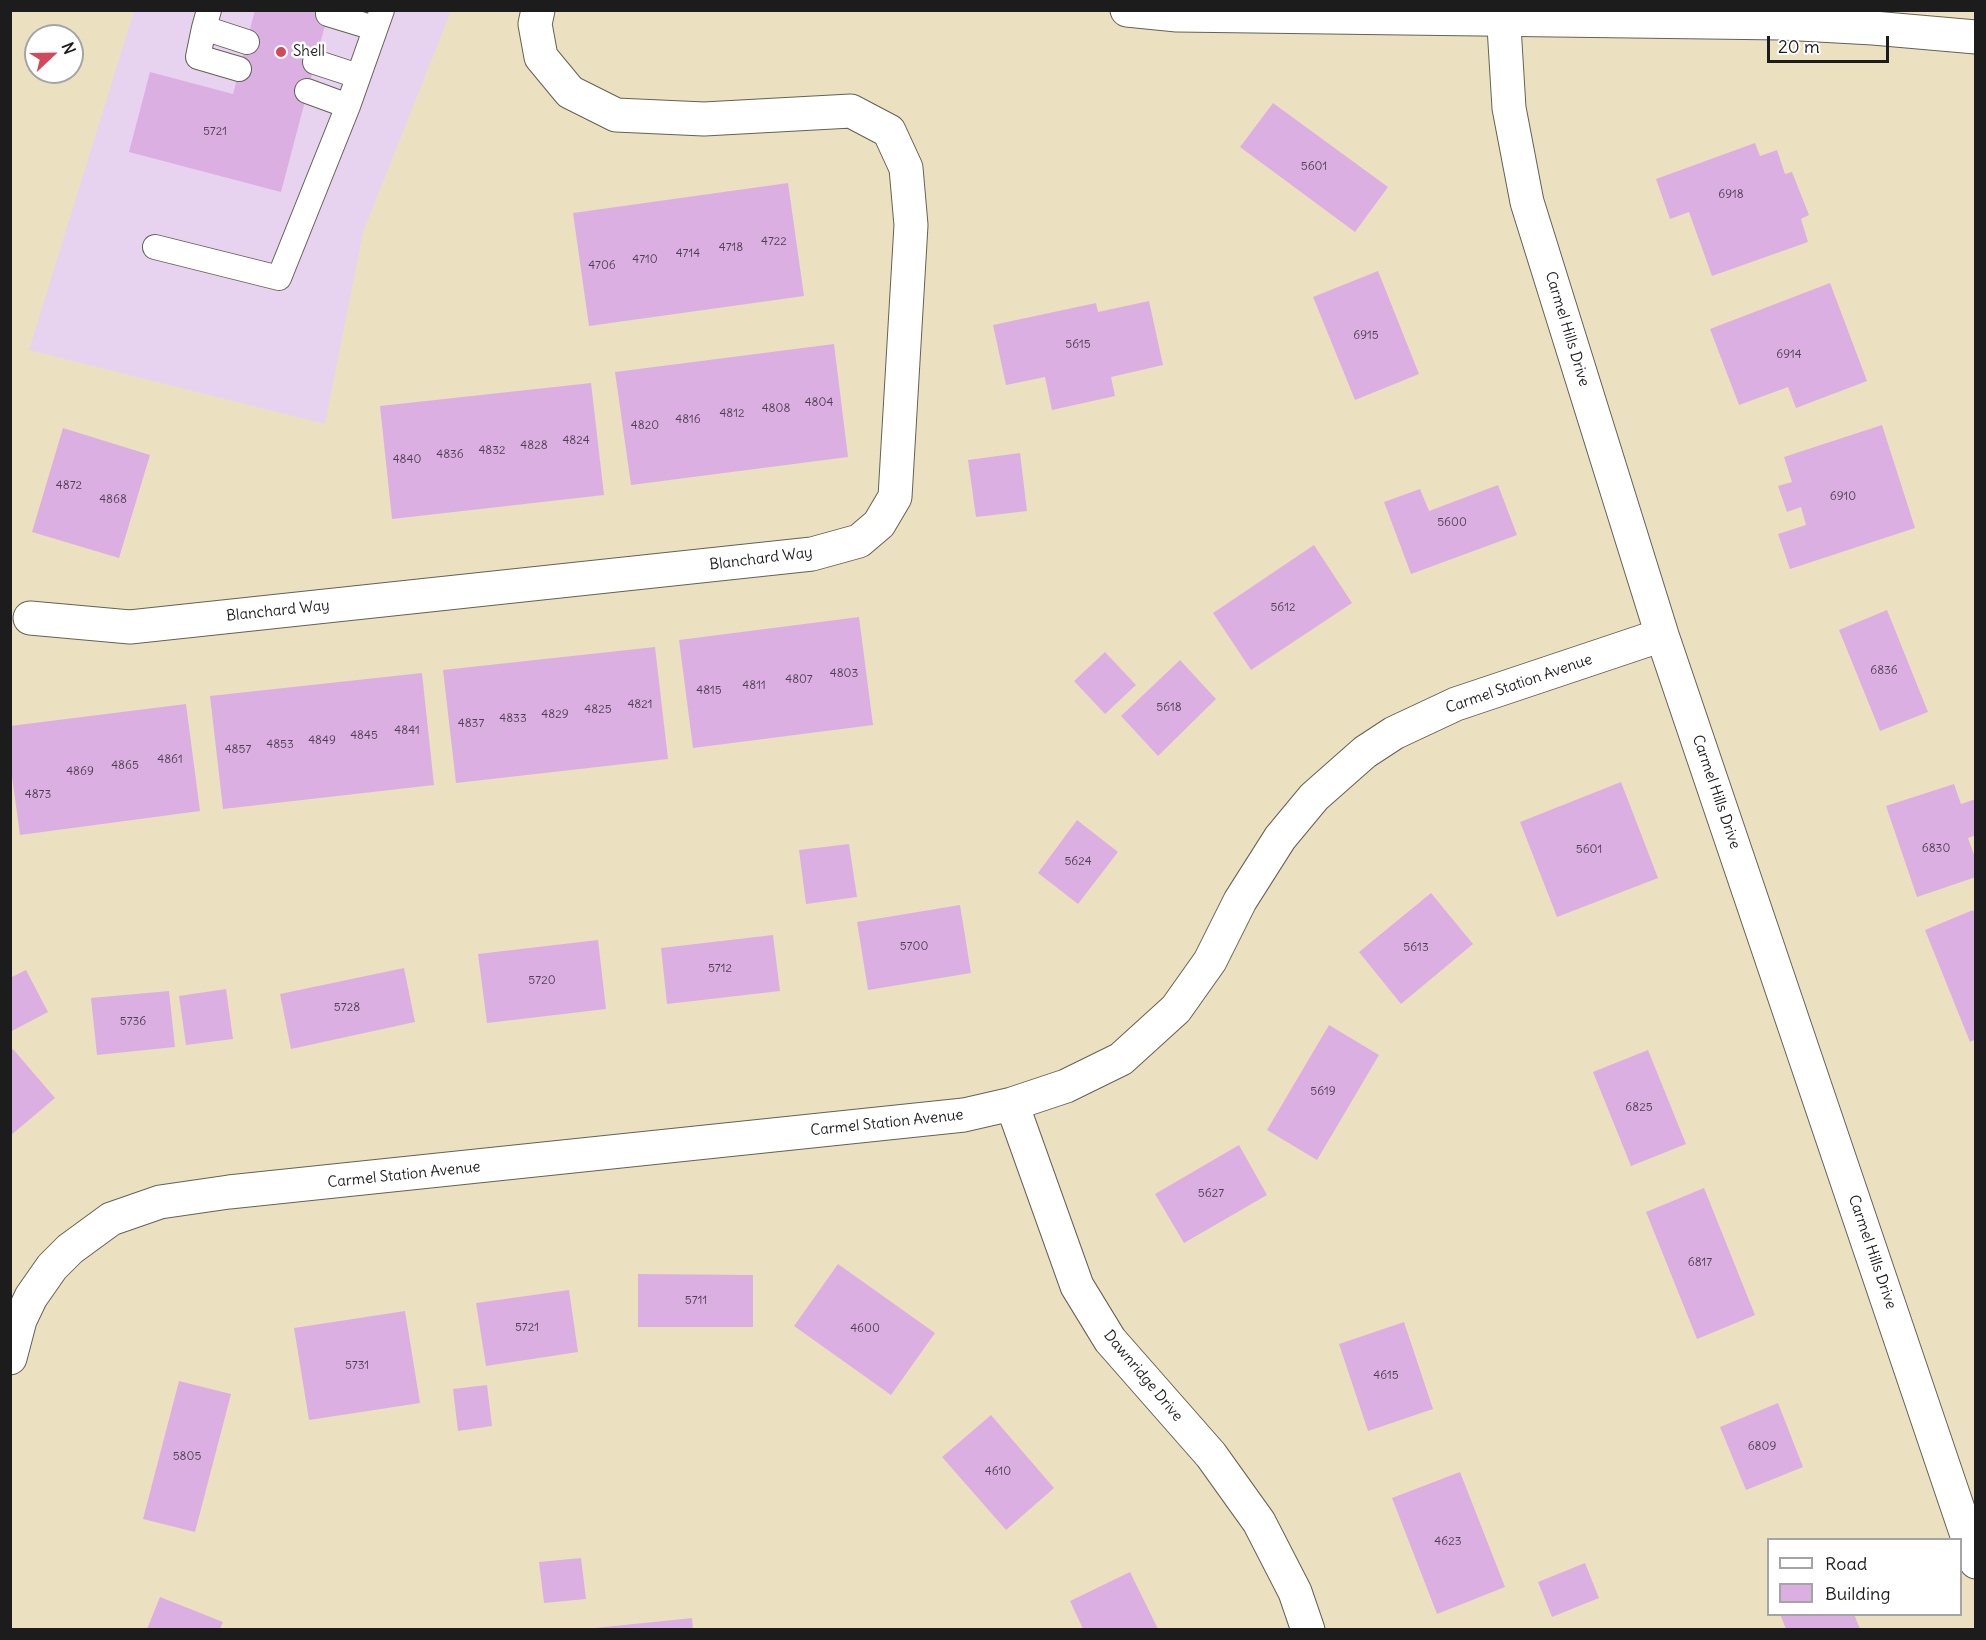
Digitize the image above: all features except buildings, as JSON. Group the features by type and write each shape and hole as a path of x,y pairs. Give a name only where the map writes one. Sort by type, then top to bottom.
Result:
{"street":[{"name":"Blanchard Way","path":"30,618 130,627 812,554 859,541 879,524 896,497 911,225 906,168 890,131 851,111 704,119 616,115 570,92 541,57 535,24 538,10"},
{"path":"1127,10 1177,15 1504,16 1782,23 1976,37"},
{"name":"Carmel Hills Drive","path":"1504,16 1509,108 1527,202 1662,635 1976,1562"},
{"name":"Carmel Station Avenue","path":"10,1358 20,1320 31,1297 52,1267 70,1249 111,1219 160,1202 229,1192 964,1115 1012,1104 1066,1086 1121,1059 1176,1009 1210,961 1240,901 1280,838 1314,797 1365,752 1394,733 1456,704 1662,635"},
{"name":"Dawnridge Drive","path":"1012,1104 1077,1286 1110,1341 1211,1455 1259,1522 1295,1592 1308,1629"}],"lane":[{"path":"155,247 279,278 348,106 378,19 328,14"},
{"path":"239,69 198,57 207,19 247,42"},
{"path":"315,62 358,76"},
{"path":"307,91 348,106"}],"shaded area":[{"path":"134,11 451,11 363,232 325,424 29,350"}],"place":[{"name":"Shell","path":"281,52"}]}
